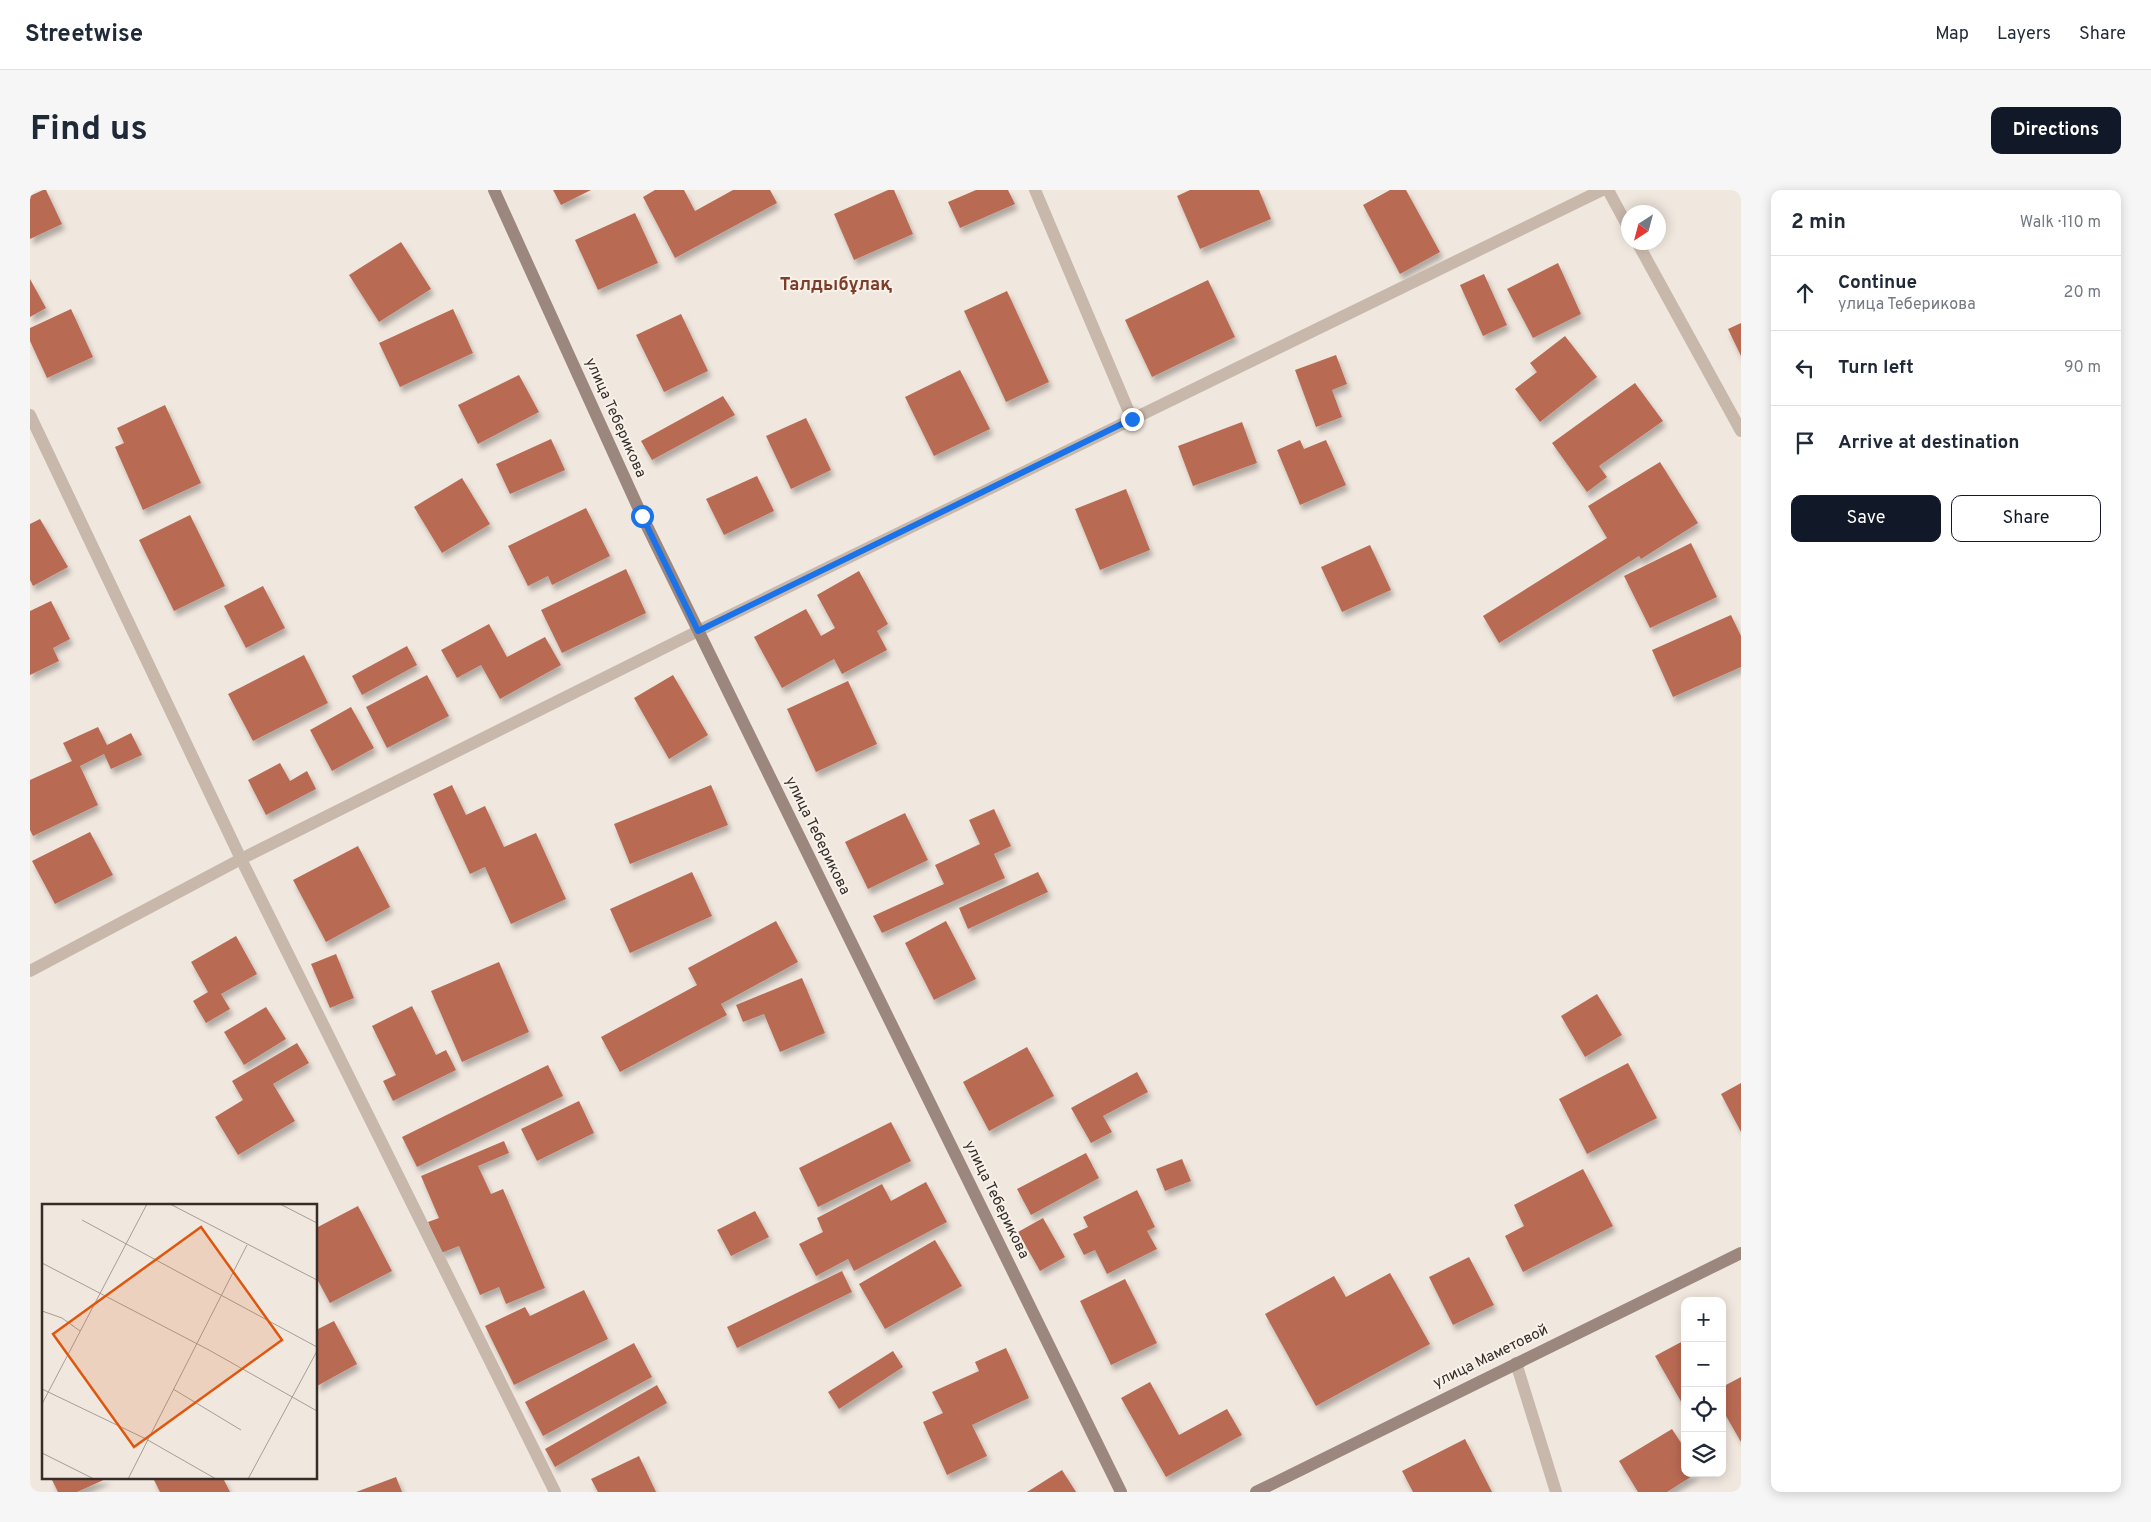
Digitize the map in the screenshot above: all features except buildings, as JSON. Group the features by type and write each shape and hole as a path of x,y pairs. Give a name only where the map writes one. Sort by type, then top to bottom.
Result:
{"street":[{"name":"улица Теберикова","path":"494,190 642,516 1121,1492"},
{"path":"1035,190 1132,419"},
{"path":"30,971 241,859 698,631 1602,190"},
{"path":"1608,190 1621,214"},
{"path":"1641,250 1741,431"},
{"path":"30,415 241,859 555,1492"},
{"name":"улица Маметовой","path":"1256,1492 1741,1253"},
{"path":"1516,1363 1556,1492"}],"district":[{"name":"Талдыбұлақ","path":"836,285"}],"route":[{"path":"642,516 698,631 1132,419"}]}
